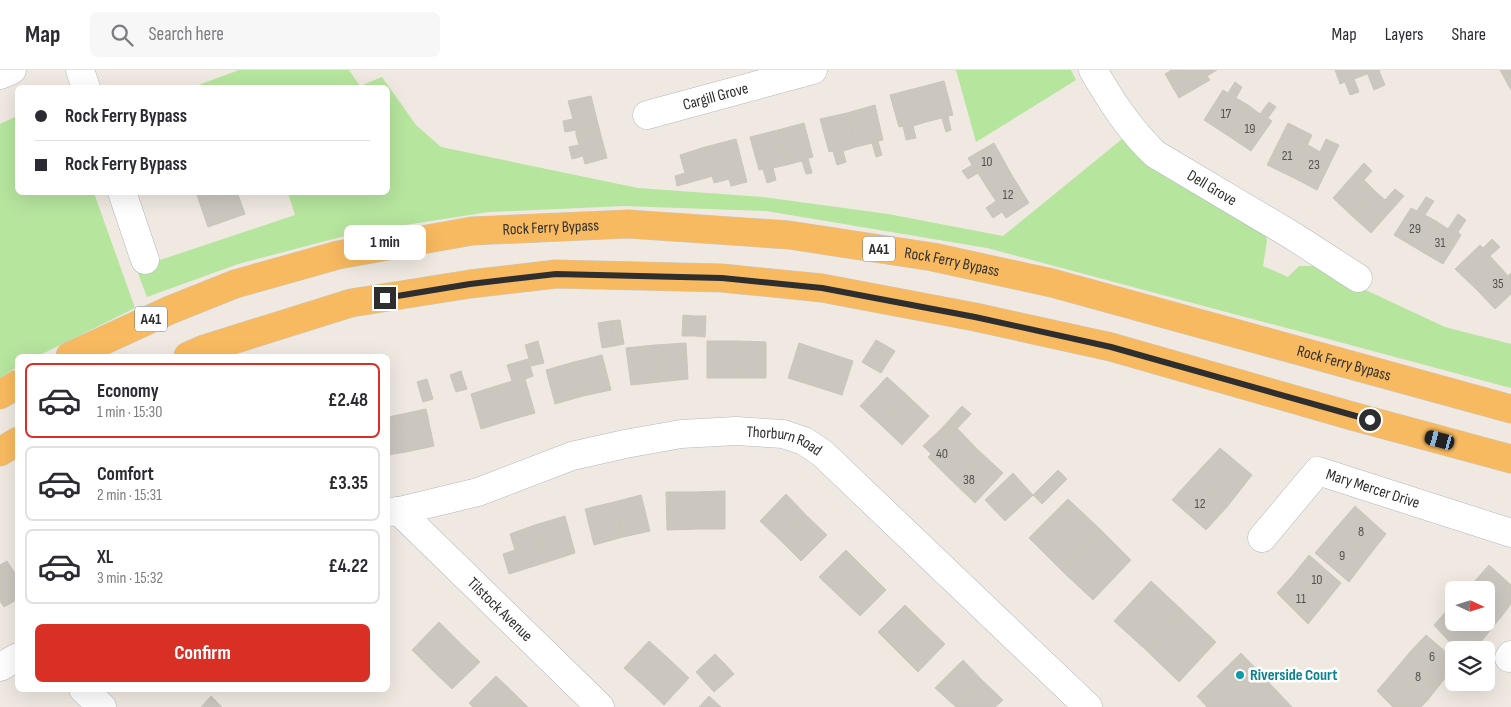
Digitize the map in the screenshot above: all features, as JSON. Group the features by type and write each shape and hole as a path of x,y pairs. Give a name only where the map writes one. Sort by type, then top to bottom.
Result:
{"highway":[{"name":"Rock Ferry Bypass","path":"74,354 170,310 234,284 338,255 472,231 628,224 789,235 933,257 1052,283 1511,409"},
{"path":"193,354 351,303 470,284 556,274 722,278 822,288 975,317 1111,347 1511,459"},
{"path":"0,395 15,386"},
{"path":"0,452 15,443"}],"street":[{"path":"0,75 12,70"},
{"path":"80,70 85,85"},
{"name":"Cargill Grove","path":"647,115 813,70"},
{"name":"Dell Grove","path":"1093,70 1112,102 1138,137 1155,154 1293,236 1358,278"},
{"path":"123,195 145,260"},
{"name":"Thorburn Road","path":"393,512 478,492 572,456 625,444 681,434 736,431 783,434 804,442 822,453 1088,707"},
{"name":"Mary Mercer Drive","path":"1262,538 1318,471 1511,533"},
{"name":"Tilstock Avenue","path":"393,512 600,707"},
{"path":"0,667 15,660"},
{"path":"86,692 102,707"}],"green space":[{"path":"239,70 349,70 359,85 198,85"},
{"path":"956,70 1071,70 1076,80 976,142"},
{"path":"382,77 388,85 362,85"},
{"path":"390,88 416,125 441,147 638,188 763,197 888,214 1003,236 1122,139 1144,160 1265,232 1267,241 1263,266 1288,277 1299,266 1314,266 1445,327 1511,344 1511,388 987,248 766,211 624,206 489,212 360,232 238,264 147,297 136,268 295,215 289,195 390,195"},
{"path":"15,117 15,195 95,195 135,308 42,354 15,354 15,368 0,378 0,124"}],"building":[{"path":"1172,70 1217,70 1207,76 1210,80 1179,98 1165,74"},
{"path":"1335,70 1366,70 1367,74 1354,79 1359,92 1350,95 1345,82 1340,84"},
{"path":"1366,70 1380,70 1385,85 1374,90"},
{"path":"1500,70 1511,70 1511,90"},
{"path":"944,81 953,115 948,116 951,130 946,132 942,118 926,122 917,88"},
{"path":"1235,82 1242,87 1236,98 1248,105 1227,135 1204,120 1223,90 1228,93"},
{"path":"917,88 926,122 913,126 916,138 906,140 903,126 899,127 890,95"},
{"path":"591,96 599,128 576,134 576,130 565,132 563,121 573,119 568,101"},
{"path":"1269,102 1276,107 1268,118 1272,121 1251,151 1227,135 1248,105 1260,114"},
{"path":"875,105 883,140 878,141 882,155 876,157 872,143 856,147 847,113"},
{"path":"847,113 856,147 843,151 846,162 837,165 833,151 829,152 820,119"},
{"path":"804,123 813,157 808,158 812,173 806,174 802,161 786,165 778,130"},
{"path":"1288,123 1312,135 1292,177 1267,165"},
{"path":"599,128 607,158 585,164 583,156 572,159 569,147 579,145 576,134"},
{"path":"778,130 786,165 773,168 776,180 767,183 763,169 759,170 750,137"},
{"path":"736,139 747,182 731,186 729,179 714,183 705,147"},
{"path":"1326,139 1339,145 1317,190 1292,177 1308,145 1320,152"},
{"path":"994,143 1010,172 986,186 978,173 968,179 962,171 972,165 968,158"},
{"path":"705,147 713,176 677,186 675,176 685,173 680,155"},
{"path":"1364,163 1372,171 1364,180 1375,191 1352,216 1333,198"},
{"path":"1010,172 1029,203 1006,218 1002,212 993,218 986,208 996,201 986,186"},
{"path":"1395,189 1404,196 1371,233 1352,216 1375,191 1385,200"},
{"path":"197,195 216,195 199,201"},
{"path":"216,195 238,195 245,214 208,227 199,201"},
{"path":"1426,197 1434,201 1425,215 1436,221 1419,250 1394,235 1411,208 1417,211"},
{"path":"1458,214 1466,220 1458,232 1461,235 1443,264 1419,250 1436,221 1448,229"},
{"path":"1492,239 1500,247 1490,256 1501,268 1477,290 1455,269 1480,245 1483,248"},
{"path":"1501,268 1508,276 1511,273 1511,294 1495,309 1477,290"},
{"path":"683,315 695,316 695,336 682,336"},
{"path":"695,316 706,316 705,337 695,336"},
{"path":"620,320 624,344 614,346 610,321"},
{"path":"610,321 614,346 602,348 598,323"},
{"path":"876,340 885,345 872,368 862,362"},
{"path":"538,341 544,363 531,366 525,345"},
{"path":"707,341 738,341 738,378 707,378"},
{"path":"738,341 766,342 766,378 738,378"},
{"path":"686,343 688,379 659,382 655,345"},
{"path":"799,343 826,352 814,386 788,378"},
{"path":"655,345 659,382 631,385 626,348"},
{"path":"885,345 895,351 881,373 872,368"},
{"path":"826,352 853,361 842,395 814,386"},
{"path":"602,355 611,390 583,396 574,362"},
{"path":"528,359 533,376 525,379 535,413 507,421 496,386 512,381 507,365"},
{"path":"574,362 583,396 555,404 546,370"},
{"path":"461,371 467,389 456,392 450,375"},
{"path":"887,377 908,396 881,425 860,406"},
{"path":"427,379 433,399 423,402 417,382"},
{"path":"496,386 507,421 481,429 471,394"},
{"path":"908,396 929,416 902,445 881,425"},
{"path":"962,406 971,414 950,436 942,428"},
{"path":"426,409 434,446 406,452 398,415"},
{"path":"398,415 406,452 390,455 390,417"},
{"path":"942,428 950,436 957,428 977,449 949,478 928,457 931,454 923,446"},
{"path":"1220,448 1252,475 1227,507 1193,477"},
{"path":"977,449 1003,473 975,503 949,478"},
{"path":"1058,470 1067,479 1042,504 1033,495"},
{"path":"1013,473 1033,495 1005,521 985,500"},
{"path":"1193,477 1227,507 1206,530 1172,500"},
{"path":"725,491 725,529 697,529 697,492"},
{"path":"666,492 697,492 697,529 667,530"},
{"path":"786,494 807,516 782,542 760,521"},
{"path":"641,495 650,531 623,537 614,502"},
{"path":"1068,499 1101,530 1061,570 1029,538"},
{"path":"614,502 623,537 594,545 585,509"},
{"path":"1355,506 1386,534 1368,557 1336,528"},
{"path":"565,516 575,553 547,562 535,525"},
{"path":"807,516 827,535 801,561 782,542"},
{"path":"535,525 547,562 509,574 503,554 515,550 510,534"},
{"path":"1336,528 1368,557 1349,582 1315,553"},
{"path":"1101,530 1131,560 1093,600 1061,570"},
{"path":"846,550 866,570 840,597 819,577"},
{"path":"1309,555 1341,583 1325,603 1293,575"},
{"path":"7,561 15,573 15,601 4,607 0,601 0,565"},
{"path":"1489,565 1511,585 1511,604 1501,617 1495,612 1495,581 1475,581"},
{"path":"866,570 886,590 860,616 840,597"},
{"path":"1293,575 1325,603 1308,624 1277,593"},
{"path":"1151,581 1183,611 1147,651 1114,621"},
{"path":"905,605 925,625 898,652 878,632"},
{"path":"1183,611 1216,642 1179,682 1147,651"},
{"path":"1495,612 1501,617 1495,624"},
{"path":"1445,613 1445,631 1476,631 1484,638 1482,641 1449,641 1434,625"},
{"path":"439,622 459,642 432,670 412,650"},
{"path":"925,625 945,644 918,672 898,652"},
{"path":"1476,631 1490,631 1484,638"},
{"path":"1426,635 1445,651 1445,678 1442,682 1410,652"},
{"path":"649,641 669,659 644,686 624,668"},
{"path":"459,642 480,662 452,689 432,670"},
{"path":"1410,652 1442,682 1427,701 1395,670"},
{"name":"Riverside Court","path":"1241,653 1292,707 1207,707 1197,696"},
{"path":"715,654 724,663 704,681 696,672"},
{"path":"669,659 689,678 664,705 644,686"},
{"path":"963,660 982,680 956,707 935,688"},
{"path":"724,663 734,674 714,692 704,681"},
{"path":"1395,670 1427,701 1421,707 1393,707 1377,691"},
{"path":"496,676 517,696 506,707 473,707 469,703"},
{"path":"982,680 1003,700 995,707 956,707"},
{"path":"211,696 222,707 201,707"},
{"path":"517,696 528,707 506,707"},
{"path":"709,696 721,707 699,707"}],"place":[{"name":"Riverside Court","path":"1240,675"}],"route":[{"path":"385,298 470,284 556,274 722,278 822,288 975,317 1111,347 1370,420"}]}
